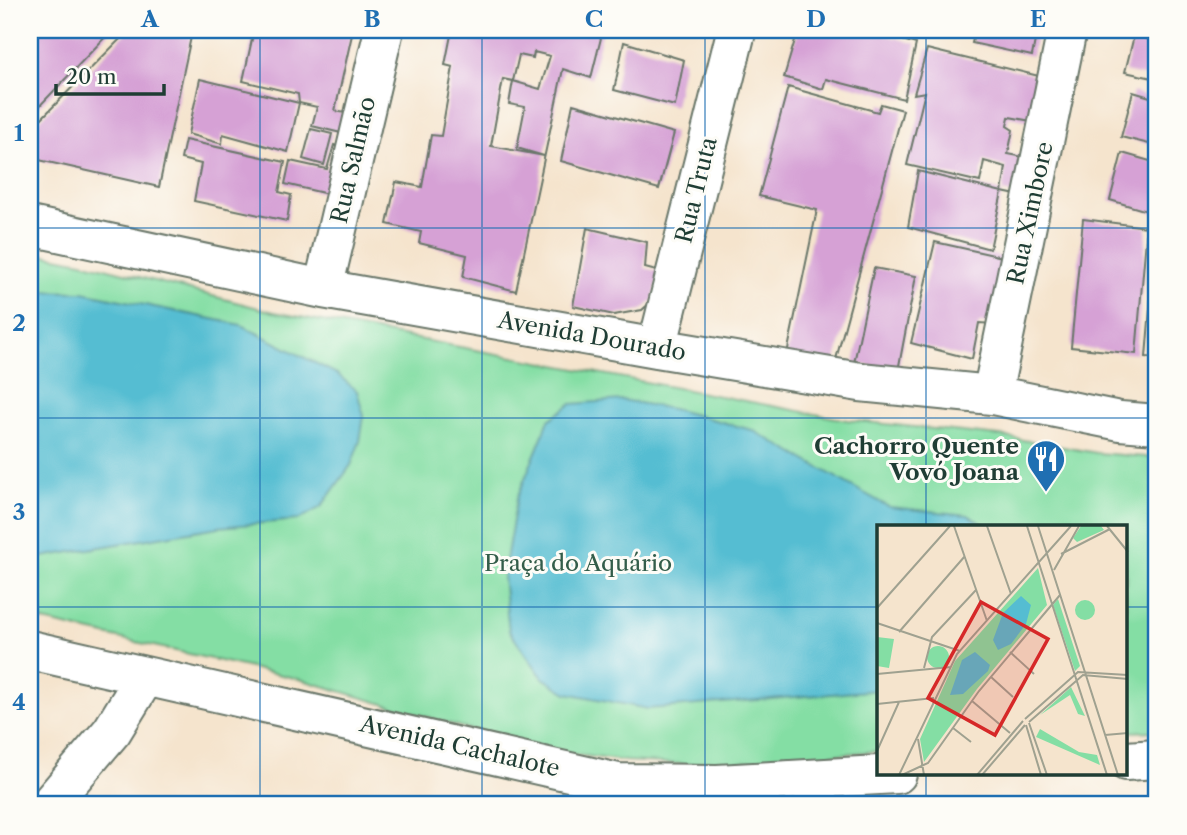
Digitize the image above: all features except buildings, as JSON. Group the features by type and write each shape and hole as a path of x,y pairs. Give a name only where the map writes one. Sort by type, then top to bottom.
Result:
{"street":[{"name":"Rua Salmão","path":"323,289 384,30"},
{"name":"Rua Ximbore","path":"992,396 1067,30"},
{"name":"Rua Truta","path":"657,348 736,32"},
{"name":"Avenida Dourado","path":"30,226 323,289 657,348 860,382 992,396 1120,421 1157,424"},
{"name":"Avenida Cachalote","path":"30,650 582,789 618,783 646,795 783,793 885,776"},
{"path":"50,805 112,731 145,677"}],"green space":[{"name":"Praça do Aquário","path":"30,252 82,262 274,312 847,420 1000,436 1097,453 1157,458 1157,731 1128,732 1128,525 877,525 877,751 700,765 624,761 539,750 299,679 30,618"}],"water":[{"path":"30,291 83,292 241,325 337,374 357,391 364,416 360,441 351,465 321,507 298,520 218,527 30,559"},
{"path":"622,400 677,410 752,430 889,507 968,515 984,525 877,525 877,690 648,709 567,693 543,678 509,631 503,577 517,498 549,420 571,404"}],"place":[{"name":"Cachorro Quente Vovó Joana","path":"1046,493"}]}
